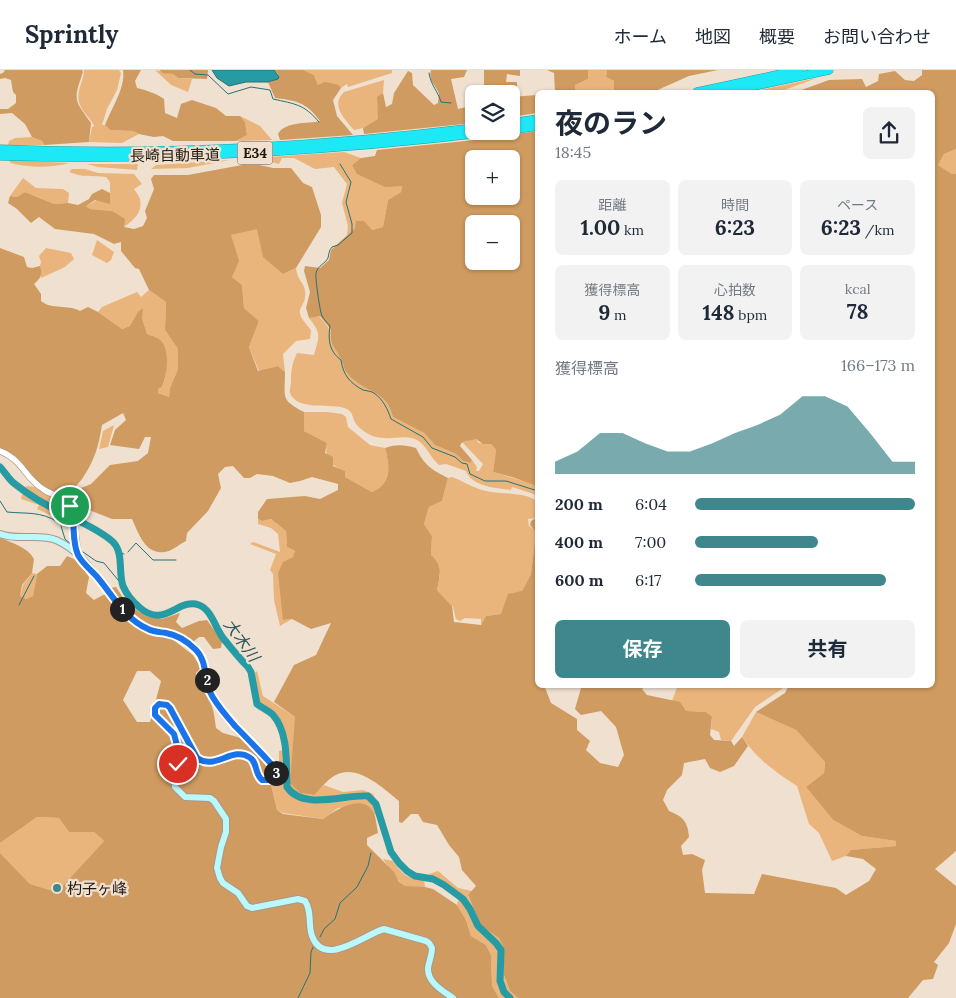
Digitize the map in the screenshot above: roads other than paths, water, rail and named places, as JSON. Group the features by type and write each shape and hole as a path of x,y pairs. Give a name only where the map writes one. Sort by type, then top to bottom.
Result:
{"highway":[{"path":"706,90 799,70"},
{"path":"736,90 829,70"},
{"path":"520,122 535,120"},
{"path":"520,129 535,126"},
{"name":"長崎自動車道","path":"0,156 10,153 215,149 302,145 465,129"},
{"name":"長崎自動車道","path":"0,149 10,153 138,156 283,151 416,141 465,135"}],"main road":[{"path":"0,534 12,537 56,540 78,555 109,590 120,607 146,629 178,637 190,644 198,652 204,664 210,690 217,704 276,769 274,778 267,781 259,777 253,760 242,754 236,754 216,761 202,762 194,753 167,705 159,704 155,708 156,717 172,732 179,753 180,757 174,776 175,787 184,796 190,798 210,798 226,820 226,832 217,868 223,883 238,893 247,906 252,908 298,899 305,901 308,906 312,936 317,944 333,951 349,946 384,929 420,938 429,943 432,948 428,970 429,977 453,998"}],"street":[{"path":"0,451 17,461 36,484 66,501 70,506 73,514 78,555"}],"water":[{"path":"212,70 274,70 279,77 268,82 246,82 229,86 217,78"}],"waterway":[{"path":"190,70 195,74 208,75 228,94 251,87 270,90 273,99 304,108 319,122"},
{"path":"429,73 441,102 451,103"},
{"path":"340,164 351,182 346,202 352,224 352,233 338,245 331,248 328,258 318,268 316,276 321,313 330,326 330,345 334,353 341,360 345,374 358,387 377,395 385,405 391,419 423,437 432,448 467,464 470,474 485,481 506,481 535,490"},
{"name":"大木川","path":"0,467 13,482 27,493 97,530 113,542 119,552 123,586 139,607 148,613 156,615 191,604 199,605 207,611 220,634 251,672 257,704 273,715 278,722 286,750 287,787 294,794 314,800 368,796 376,804 391,852 399,863 415,876 433,879 463,899 478,926 501,950 500,981 504,992 510,998"},
{"path":"0,501 7,512 45,516 58,522"},
{"path":"61,526 65,539 72,545"},
{"path":"128,552 136,543 153,560 176,560"},
{"path":"83,552 96,561 104,563 123,586"},
{"name":"大木川","path":"119,552 124,554"},
{"path":"19,605 34,576"},
{"path":"320,937 324,929 335,919 340,903 357,887 368,866 371,853"},
{"path":"298,998 310,973 313,947"}],"place":[{"name":"杓子ヶ峰","path":"57,888"}]}
